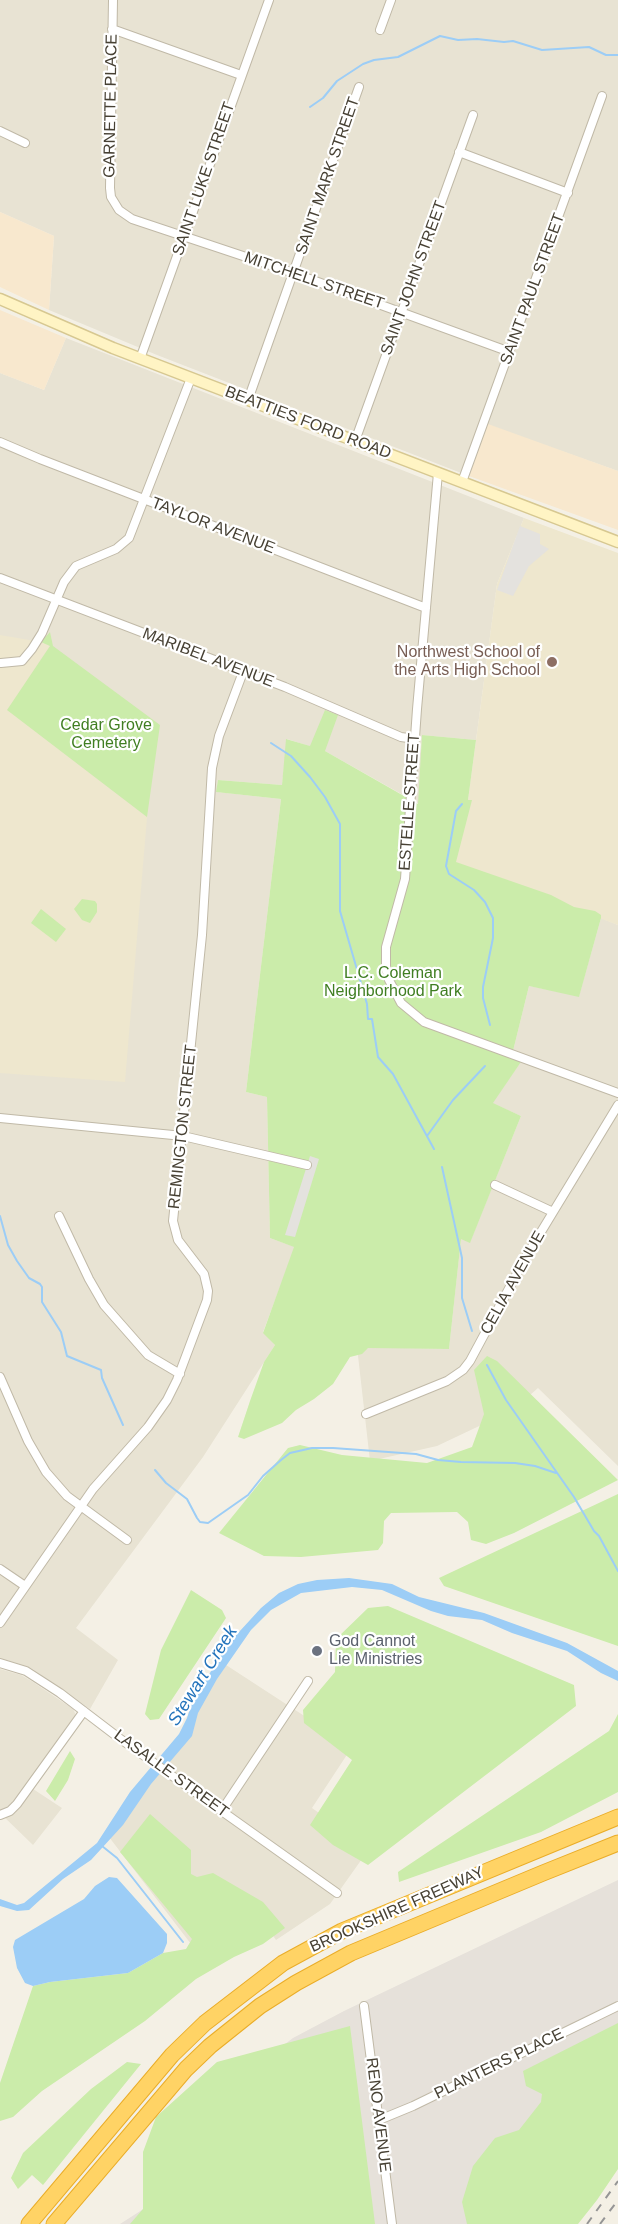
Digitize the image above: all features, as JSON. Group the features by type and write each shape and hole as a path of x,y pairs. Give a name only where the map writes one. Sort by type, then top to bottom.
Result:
{"highway":[{"name":"BROOKSHIRE FREEWAY","path":"29,2224 172,2055 205,2023 283,1963 342,1932 618,1817"},
{"name":"BROOKSHIRE FREEWAY","path":"54,2224 186,2069 210,2046 260,2006 351,1953 618,1843"}],"main road":[{"name":"BEATTIES FORD ROAD","path":"0,299 140,358 618,542"}],"street":[{"name":"GARNETTE PLACE","path":"113,0 111,197 119,210 132,219 184,237"},
{"name":"SAINT LUKE STREET","path":"140,358 269,0"},
{"path":"380,30 391,0"},
{"path":"112,29 242,75"},
{"name":"SAINT MARK STREET","path":"248,400 359,87"},
{"name":"SAINT PAUL STREET","path":"462,482 602,96"},
{"name":"SAINT JOHN STREET","path":"355,441 473,114"},
{"path":"0,131 26,143"},
{"path":"459,152 568,193"},
{"name":"MITCHELL STREET","path":"184,237 510,352"},
{"path":"1,663 19,662 26,657 42,633 64,582 76,566 116,549 129,538 191,378"},
{"name":"TAYLOR AVENUE","path":"0,442 426,608"},
{"name":"ESTELLE STREET","path":"438,473 405,879 386,947 386,968 389,980 401,1003 424,1022 618,1093"},
{"name":"MARIBEL AVENUE","path":"0,578 348,713 402,737 415,739"},
{"name":"REMINGTON STREET","path":"0,1623 81,1506 113,1465 156,1417 167,1400 180,1374 207,1300 208,1291 204,1274 178,1240 174,1226 202,935 212,768 219,736 243,672"},
{"name":"CELIA AVENUE","path":"366,1414 447,1381 463,1370 475,1353 527,1255 618,1105"},
{"path":"0,1118 183,1136 307,1165"},
{"path":"495,1185 553,1212"},
{"path":"59,1216 104,1305 148,1355 180,1374"},
{"path":"0,1377 36,1458 57,1485 127,1540"},
{"path":"0,1569 25,1586"},
{"name":"LASALLE STREET","path":"0,1663 26,1671 337,1893"},
{"path":"222,1810 308,1681"},
{"path":"0,1815 17,1804 84,1711"},
{"name":"RENO AVENUE","path":"364,2006 392,2224"},
{"name":"PLANTERS PLACE","path":"379,2120 413,2106 618,2006"}],"shaded area":[{"path":"0,0 618,0 618,471 488,425 469,476 157,355 49,310 54,236 0,212"},
{"path":"0,212 54,236 49,310 0,287"},
{"path":"0,310 66,338 44,390 0,373"},
{"path":"66,338 524,518 497,584 476,740 422,735 419,804 325,751 287,739 282,785 218,780 217,792 281,799 246,1092 267,1097 270,1238 295,1247 263,1332 275,1345 203,1457 76,1628 118,1660 90,1709 31,1668 0,1658 0,373 44,390"},
{"path":"488,424 618,471 618,530 469,476"},
{"name":"Northwest School of the Arts High School","path":"524,518 618,553 618,925 450,862 468,800 497,584"},
{"path":"520,526 540,534 540,544 549,549 529,566 513,596 497,590"},
{"path":"0,635 41,642 50,646 8,710 147,817 125,1082 0,1073"},
{"path":"601,918 618,925 618,1466 538,1388 513,1410 437,1446 370,1461 357,1347 449,1349 461,1238 470,1242 521,1116 492,1103 523,1059 512,1055 529,986 579,996"},
{"path":"310,1156 319,1159 295,1237 285,1235"},
{"path":"223,1663 352,1747 312,1808 369,1849 330,1904 276,1940 249,1901 191,1944 109,1837 171,1754"},
{"path":"0,1669 21,1675 33,1682 73,1709 75,1713 75,1717 27,1785 62,1808 33,1845 0,1813"},
{"path":"618,1880 618,2133 549,2224 120,2224 237,2149 228,2087 293,2038 344,2011"}],"green space":[{"name":"Cedar Grove Cemetery","path":"50,632 53,646 160,725 147,817 7,710 50,646 41,642"},
{"name":"L.C. Coleman Neighborhood Park","path":"325,710 338,715 325,751 418,804 422,735 476,740 468,800 472,800 456,862 551,895 574,907 595,911 601,915 601,918 579,997 529,986 512,1055 523,1059 493,1103 521,1116 470,1243 461,1239 449,1349 368,1348 362,1354 350,1357 333,1384 296,1410 282,1423 244,1439 238,1437 264,1362 275,1345 263,1333 294,1247 270,1238 267,1097 246,1092 281,799 216,792 218,780 282,785 286,739 310,746"},
{"path":"82,899 95,901 97,904 97,912 90,923 82,920 74,909"},
{"path":"41,909 66,929 56,942 31,923"},
{"path":"487,1356 497,1361 618,1480 514,1533 486,1544 471,1540 468,1522 457,1512 391,1513 384,1521 383,1543 378,1550 301,1557 264,1556 219,1533 288,1448 300,1445 342,1455 427,1463 472,1447 484,1414 474,1370"},
{"path":"618,1494 618,1646 444,1586 439,1578"},
{"path":"191,1590 222,1610 226,1618 159,1719 150,1720 145,1714 161,1650"},
{"path":"388,1606 574,1685 576,1706 368,1865 333,1845 310,1825 352,1760 304,1723 303,1710 335,1672 336,1639 368,1608"},
{"path":"618,1714 618,1792 541,1832 399,1882 398,1872 609,1731"},
{"path":"70,1751 75,1759 68,1780 55,1801 46,1791"},
{"path":"150,1814 191,1850 191,1874 197,1877 213,1873 263,1902 285,1928 263,1944 234,1957 196,1979 145,2021 42,2091 13,2117 0,2121 0,2083 33,1986 128,1973 163,1953 186,1949 192,1939 120,1852"},
{"path":"618,2023 618,2169 597,2200 578,2224 467,2224 462,2202 473,2166 495,2138 519,2130 541,2102 542,2094 526,2086 523,2071"},
{"path":"350,2026 375,2224 130,2224 143,2209 143,2152 156,2117 217,2062"},
{"path":"127,2062 141,2064 43,2185 32,2175 18,2189 11,2178 23,2153 91,2089"}],"water":[{"path":"349,1578 392,1584 419,1597 484,1613 567,1643 618,1671 618,1681 567,1651 512,1633 482,1620 448,1616 431,1611 382,1590 352,1587 301,1593 271,1610 251,1630 217,1679 198,1713 192,1736 151,1784 123,1825 91,1860 63,1879 29,1910 17,1911 0,1906 0,1899 17,1905 24,1903 97,1843 130,1792 179,1734 193,1700 228,1644 261,1608 279,1593 298,1584"},
{"path":"109,1877 117,1878 167,1934 167,1943 163,1953 128,1973 33,1986 25,1983 17,1968 13,1947 15,1940 84,1899 95,1886"}],"waterway":[{"path":"310,107 323,98 337,81 363,64 398,57 440,36 458,40 513,41 542,50 589,47 606,55 618,55"},
{"path":"271,743 291,756 310,777 325,797 340,824 340,911 367,1004 368,1019 372,1019 378,1057 393,1074 434,1149"},
{"path":"462,804 456,811 446,866 449,874 474,890 485,902 493,918 493,938 483,987 483,998 490,1025"},
{"path":"427,1136 453,1100 485,1066"},
{"path":"442,1167 462,1258 462,1298 472,1331"},
{"path":"0,1216 8,1245 17,1261 29,1278 42,1287 42,1302 61,1332 67,1356 101,1370 102,1378 123,1425"},
{"path":"487,1365 506,1400 574,1497 618,1571"},
{"path":"155,1470 166,1483 187,1499 200,1522 208,1523 248,1495 263,1476 290,1453 312,1448 416,1454 438,1460 461,1462 515,1463 535,1466 556,1473"},
{"path":"102,1846 117,1858 183,1942"}],"railway":[{"path":"587,2224 618,2181"},
{"path":"600,2224 618,2200"}],"place":[{"name":"Northwest School of the Arts High School","path":"552,662"},
{"name":"God Cannot Lie Ministries","path":"317,1651"}],"water label":[{"name":"Stewart Creek","path":"203,1676"}]}
